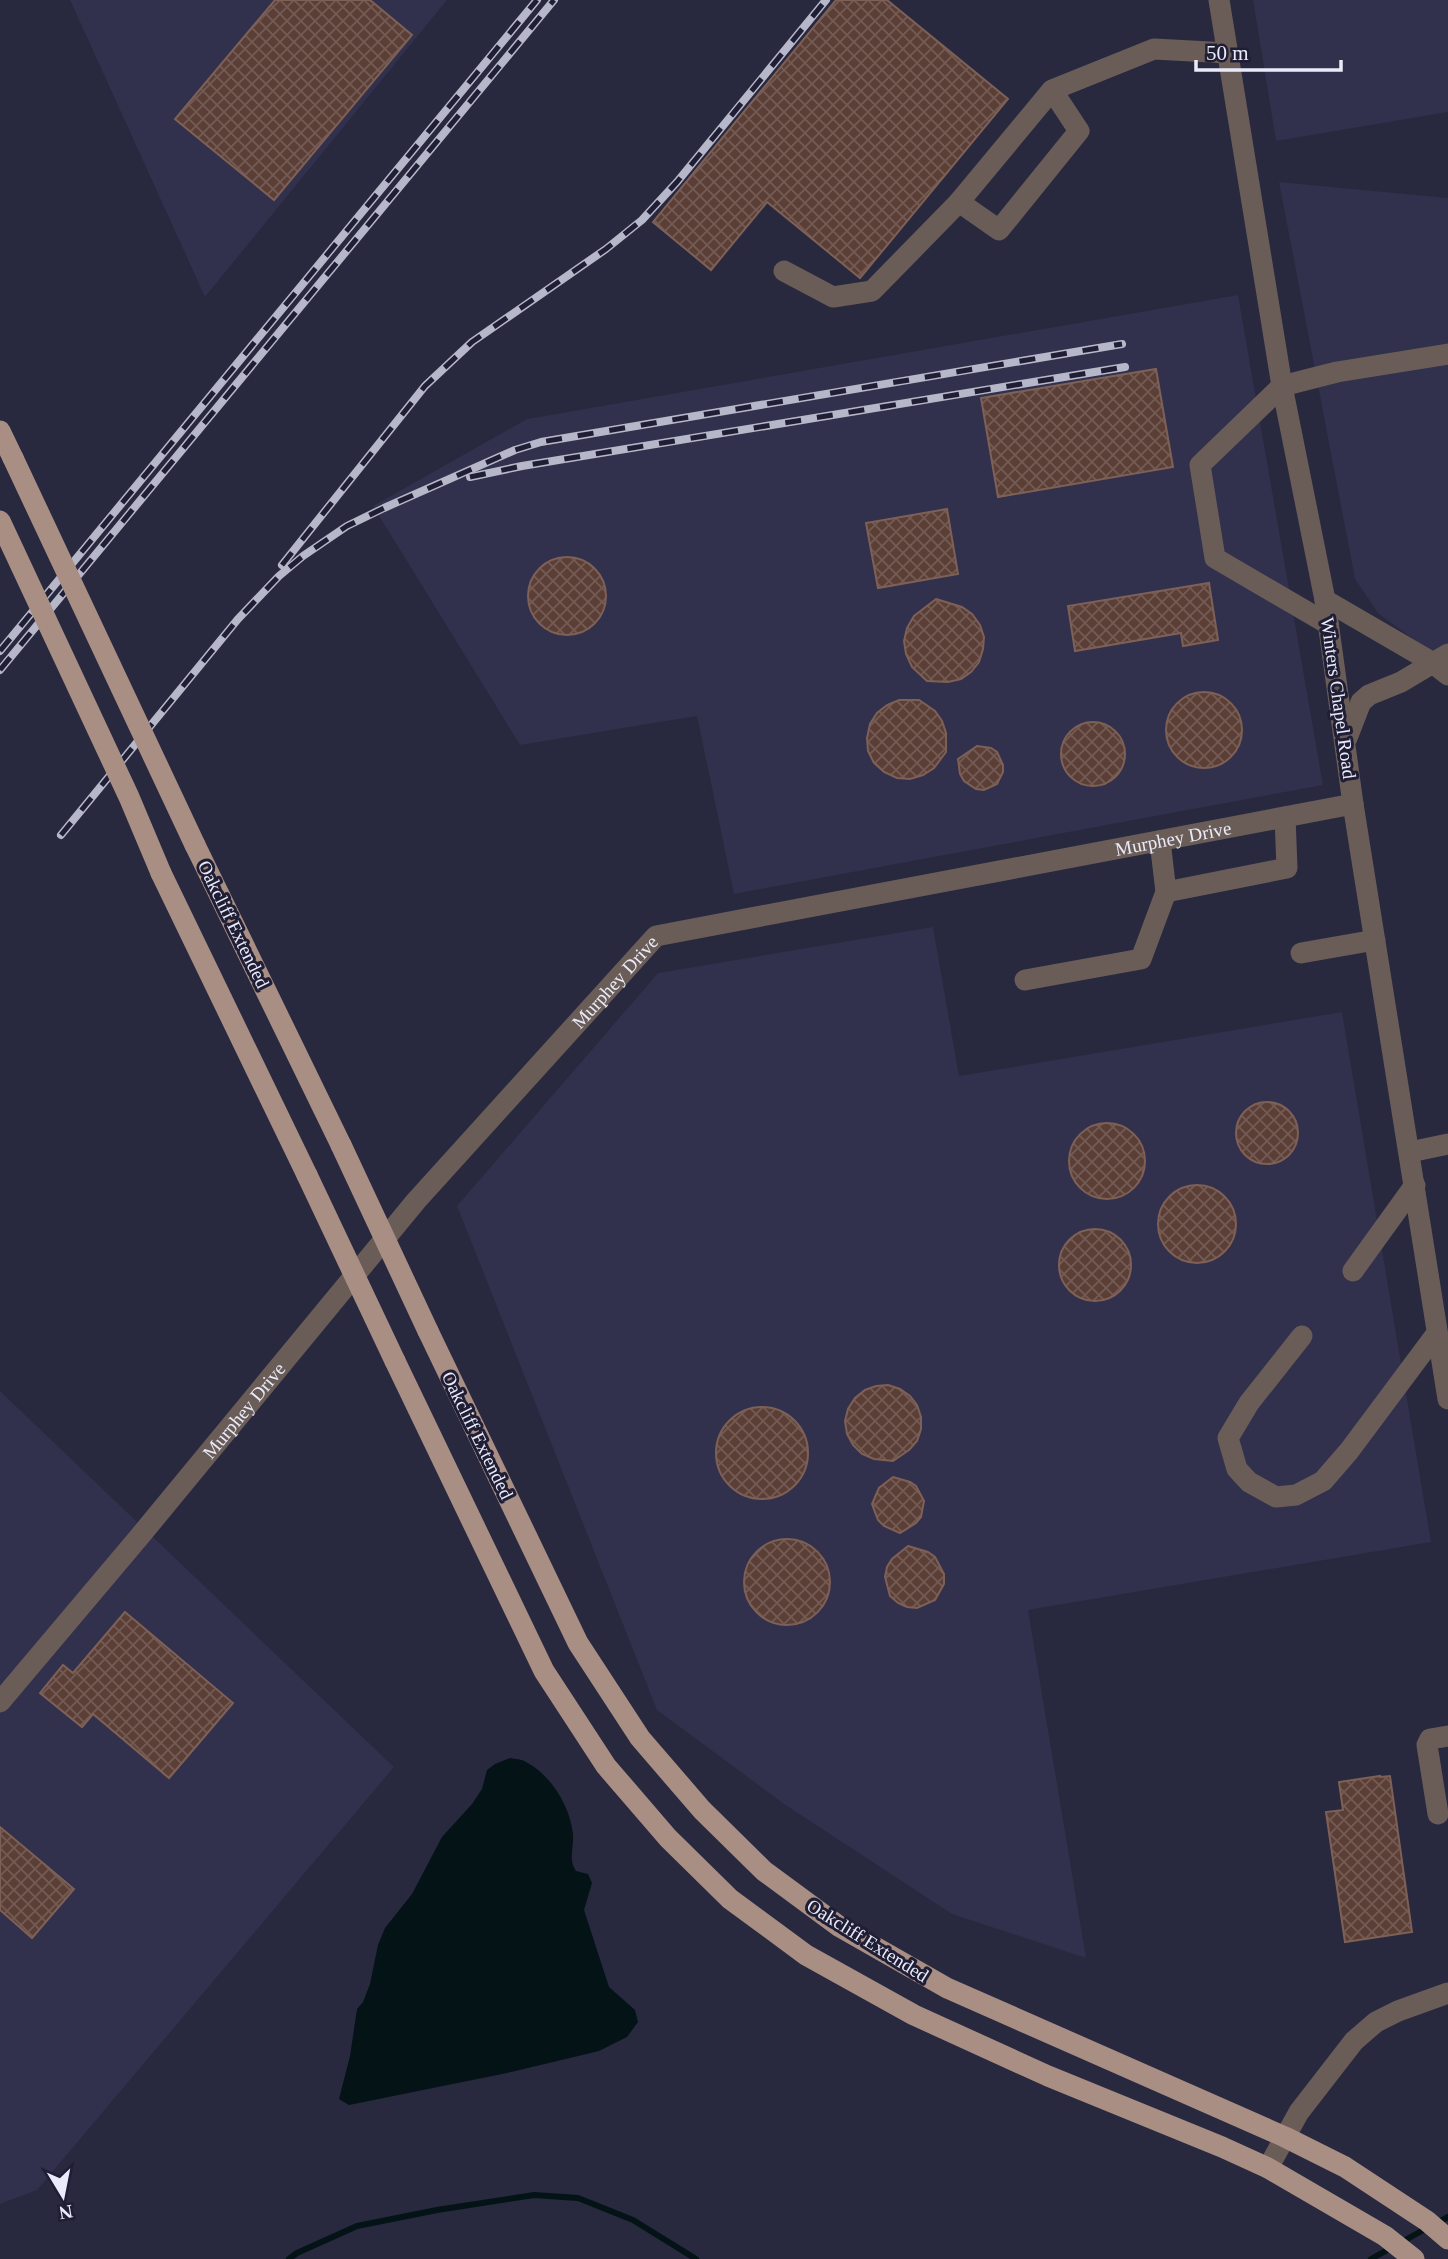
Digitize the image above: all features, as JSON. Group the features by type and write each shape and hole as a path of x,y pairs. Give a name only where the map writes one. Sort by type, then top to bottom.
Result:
{"main road":[{"name":"Oakcliff Extended","path":"0,431 195,845 578,1643 640,1738 702,1810 764,1871 840,1927 947,1988 1285,2137"},
{"name":"Oakcliff Extended","path":"0,521 129,797 161,873 544,1671 606,1766 668,1838 730,1899 806,1955 914,2015 1048,2076 1268,2168"},
{"path":"1285,2137 1345,2167 1427,2221 1448,2239"},
{"path":"1268,2168 1385,2236 1414,2259"}],"street":[{"name":"Winters Chapel Road","path":"1219,0 1282,386 1325,600 1353,804 1448,1399"},
{"path":"784,271 833,297 872,291 959,202 1052,90 1154,50 1228,53"},
{"path":"959,202 999,230 1079,131 1052,90"},
{"path":"1328,624 1214,558 1200,465 1282,386 1337,372 1448,354"},
{"path":"1325,600 1443,664"},
{"path":"1345,744 1356,710 1368,695 1443,664"},
{"name":"Murphey Drive","path":"0,1702 416,1201 656,936 1353,804"},
{"path":"1166,892 1287,868 1285,817"},
{"path":"1025,980 1141,959 1166,892 1160,841"},
{"path":"1301,953 1375,940"},
{"path":"1410,1152 1448,1144"},
{"path":"1353,1270 1415,1185"},
{"path":"1302,1336 1249,1403 1228,1438 1237,1469 1249,1482 1276,1497 1296,1495 1323,1481 1349,1451 1437,1333"},
{"path":"1438,1814 1427,1745 1430,1739 1448,1736"},
{"path":"1268,2168 1299,2112 1354,2041 1376,2022 1448,1993"}],"shaded area":[{"path":"70,0 447,0 205,297"},
{"path":"1253,0 1448,0 1448,112 1276,141"},
{"path":"1279,182 1448,198 1448,665 1378,613 1355,579"},
{"path":"1238,295 1323,785 734,894 697,716 520,745 373,506 527,419"},
{"path":"933,927 959,1076 1342,1012 1431,1542 1028,1610 1086,1958 952,1914 784,1804 657,1710 457,1206 658,973"},
{"path":"0,1391 394,1767 37,2190 0,2204"},
{"path":"510,1758 523,1760 535,1768 551,1783 563,1802 573,1834 574,1867 576,1871 588,1874 592,1883 584,1910 609,1987 635,2010 638,2022 627,2037 599,2051 349,2105 339,2099 350,2056 357,2009 370,1984 378,1945 385,1928 412,1894 442,1837 482,1789 487,1770"}],"building":[{"path":"275,0 370,0 412,35 274,200 175,119"},
{"path":"836,0 887,0 1008,99 860,278 767,202 711,270 653,222"},
{"path":"1156,369 1173,467 998,497 981,398"},
{"path":"947,509 958,574 878,588 866,523"},
{"path":"559,557 575,557 589,563 600,574 606,588 606,604 600,618 589,629 575,635 559,635 545,629 534,618 528,604 528,588 534,574 545,563"},
{"path":"1209,583 1218,640 1183,646 1181,633 1075,651 1068,606"},
{"path":"936,599 962,607 972,614 984,637 979,662 971,672 961,679 948,682 927,681 912,667 904,641 914,616"},
{"path":"1204,692 1218,695 1231,703 1239,716 1242,730 1239,744 1231,757 1218,765 1204,768 1190,765 1177,757 1169,744 1166,730 1169,716 1177,703 1190,695"},
{"path":"899,700 919,700 935,711 946,733 946,752 934,768 910,779 897,778 884,772 874,763 868,751 870,724 877,713"},
{"path":"1087,722 1099,722 1116,731 1123,742 1123,766 1116,777 1099,786 1087,786 1075,781 1066,772 1061,760 1061,748 1066,736 1075,727"},
{"path":"977,746 991,748 997,752 1003,765 1003,772 997,784 984,790 976,789 964,781 960,774 958,759"},
{"path":"1267,1102 1279,1104 1289,1111 1296,1121 1296,1145 1289,1155 1279,1162 1267,1164 1255,1162 1245,1155 1238,1145 1236,1133 1238,1121 1245,1111 1255,1104"},
{"path":"1107,1123 1121,1126 1134,1134 1142,1147 1145,1161 1142,1175 1134,1188 1121,1196 1107,1199 1093,1196 1080,1188 1072,1175 1069,1161 1072,1147 1080,1134 1093,1126"},
{"path":"1189,1185 1205,1185 1219,1191 1230,1202 1236,1216 1236,1232 1230,1246 1219,1257 1205,1263 1189,1263 1175,1257 1164,1246 1158,1232 1158,1216 1164,1202 1175,1191"},
{"path":"1095,1229 1115,1235 1125,1245 1131,1265 1125,1285 1115,1295 1095,1301 1075,1295 1065,1285 1059,1265 1065,1245 1075,1235"},
{"path":"888,1385 910,1396 921,1417 917,1441 893,1461 874,1459 862,1454 847,1434 845,1421 855,1398 865,1390"},
{"path":"762,1407 779,1411 794,1421 804,1436 808,1453 804,1470 794,1485 779,1495 762,1499 745,1495 730,1485 720,1470 716,1453 720,1436 730,1421 745,1411"},
{"path":"893,1477 916,1486 924,1501 921,1517 900,1533 884,1526 878,1520 872,1504 879,1488"},
{"path":"779,1539 795,1539 818,1551 827,1565 830,1582 827,1599 818,1613 795,1625 779,1625 763,1618 751,1606 744,1590 744,1574 751,1558 763,1546"},
{"path":"908,1546 935,1557 944,1574 944,1584 935,1600 917,1608 898,1603 890,1596 885,1577 892,1559"},
{"path":"125,1612 233,1703 169,1778 93,1714 82,1727 40,1693 63,1665 73,1673"},
{"path":"1390,1776 1412,1932 1345,1942 1326,1812 1343,1810 1339,1782"},
{"path":"0,1827 74,1889 32,1938 0,1910"}],"waterway":[{"path":"289,2259 357,2226 534,2195 578,2198 633,2220 696,2259"},
{"path":"1437,2223 1448,2217"},
{"path":"1371,2259 1427,2228"}],"railway":[{"path":"0,651 537,0"},
{"path":"0,670 554,0"},
{"path":"282,565 425,386 472,342 606,249 642,220 677,182 826,0"},
{"path":"61,835 238,619 279,576 347,526 384,508 515,450 541,442 1122,344"},
{"path":"470,477 522,466 1125,367"}]}
